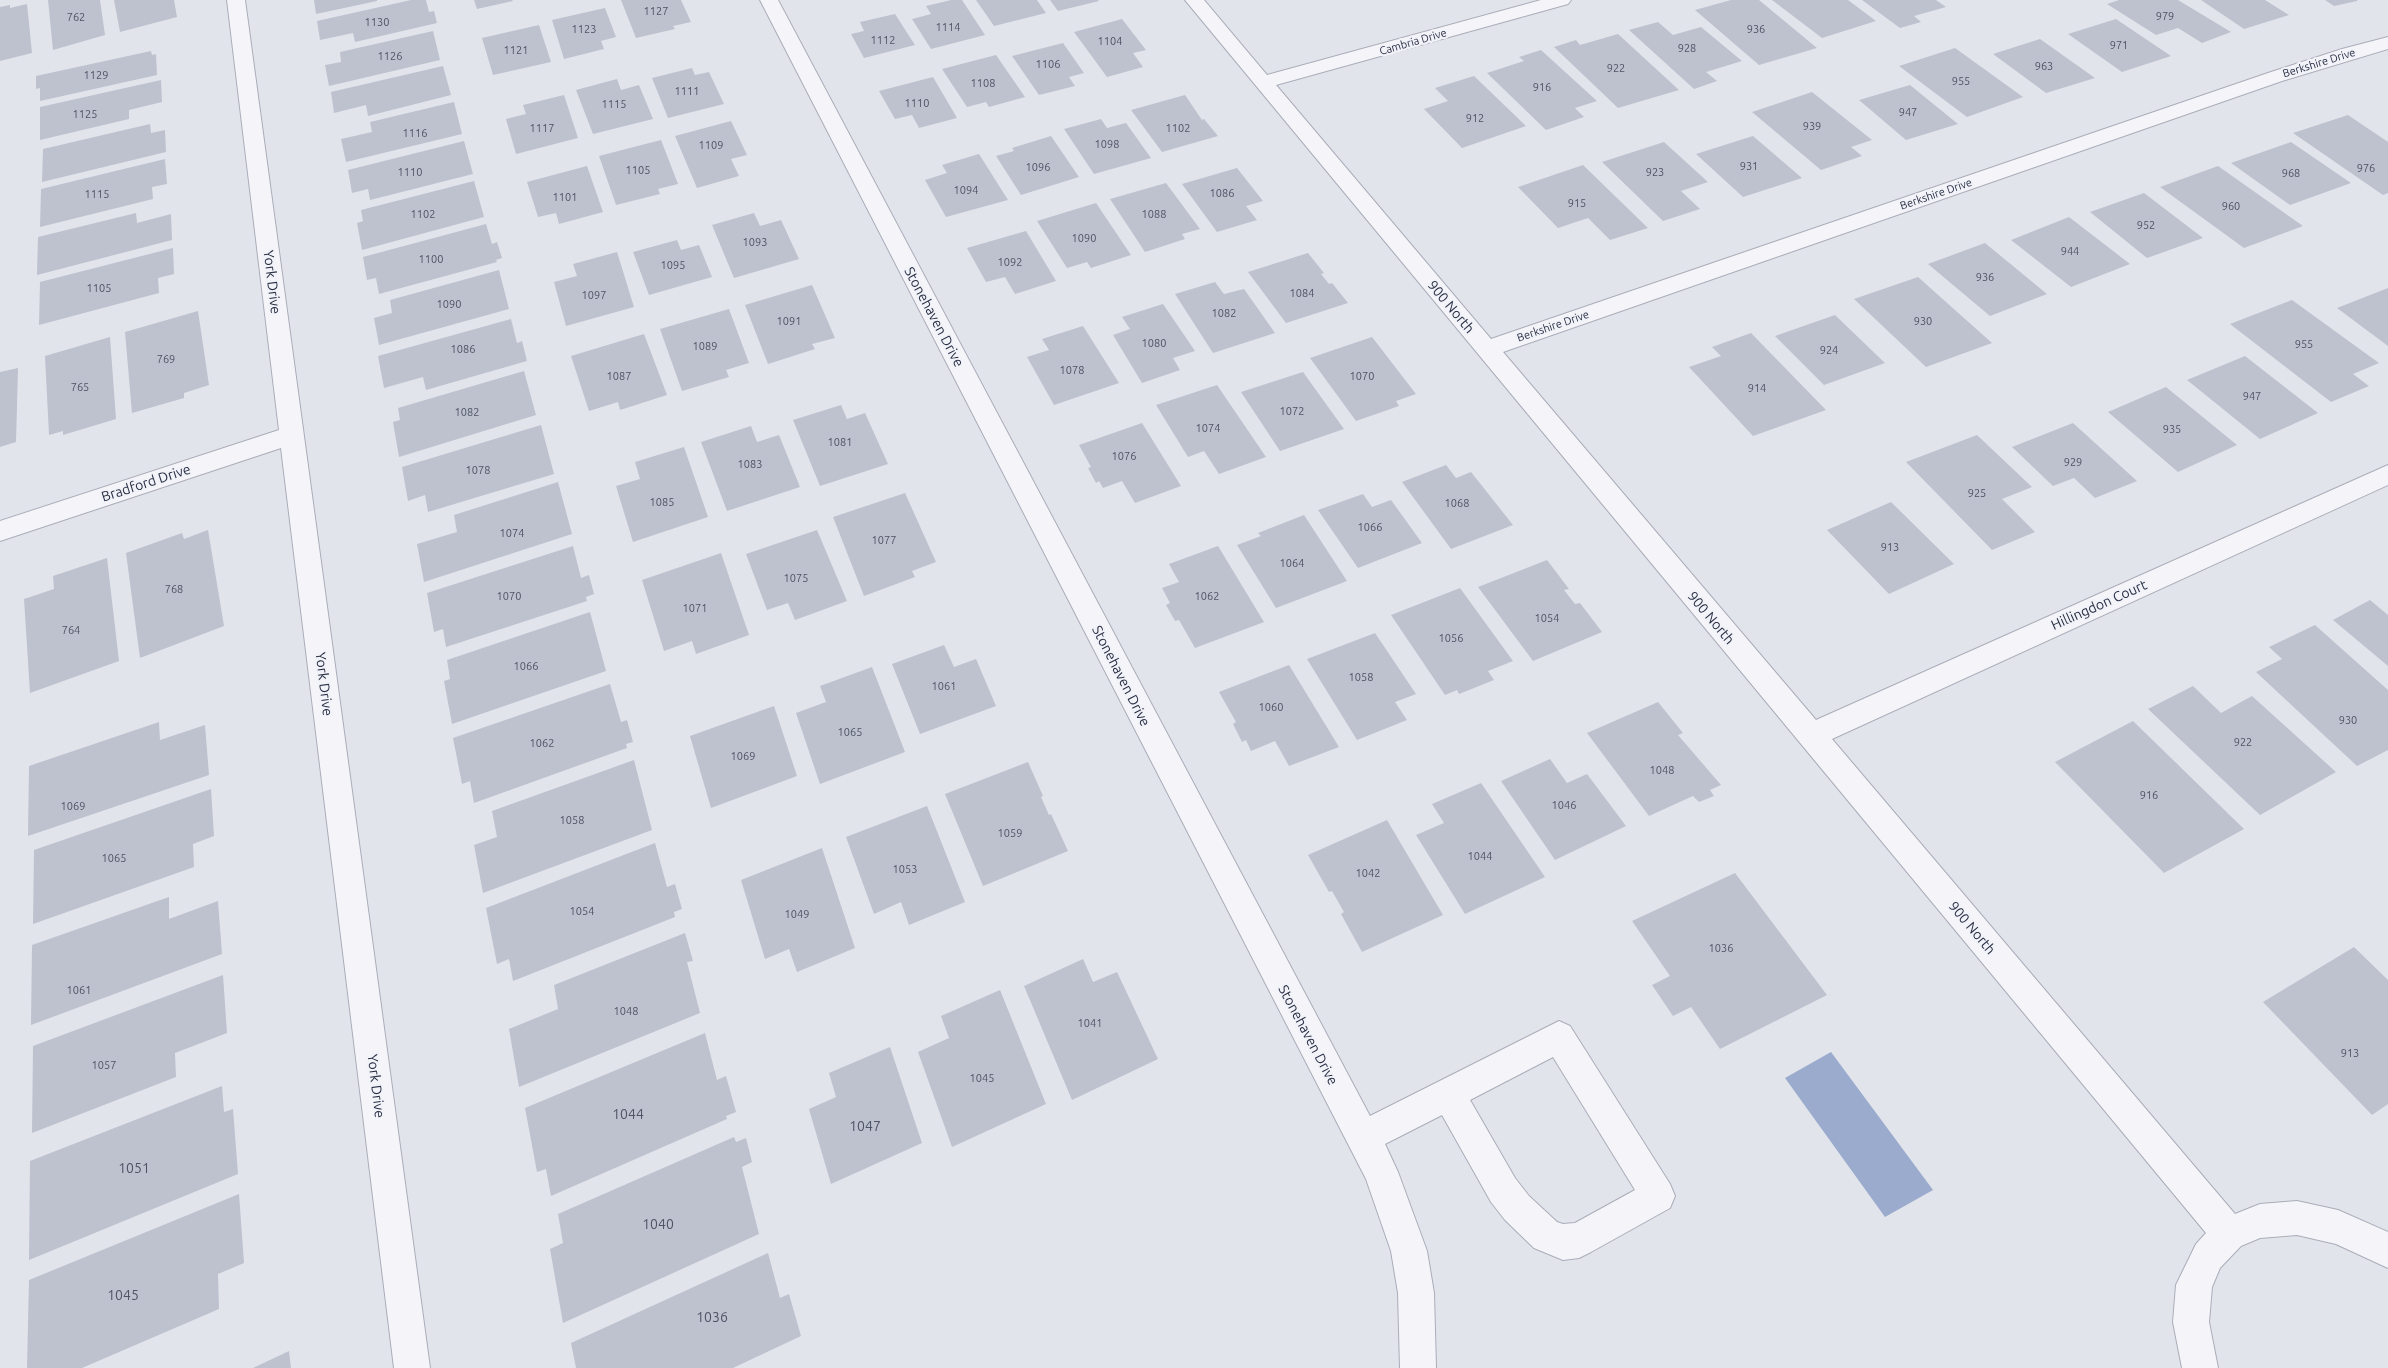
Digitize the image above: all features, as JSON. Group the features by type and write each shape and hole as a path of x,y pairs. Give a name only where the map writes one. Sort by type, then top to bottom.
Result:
{"street":[{"name":"York Drive","path":"236,0 412,1368"},
{"name":"Stonehaven Drive","path":"769,0 1381,1172 1409,1251 1416,1293 1418,1368"},
{"name":"900 North","path":"1194,0 2229,1234"},
{"name":"Cambria Drive","path":"1264,82 1562,0"},
{"name":"Berkshire Drive","path":"1486,349 2275,77 2349,53 2388,43"},
{"name":"Bradford Drive","path":"0,531 292,435"},
{"name":"Hillingdon Court","path":"1810,736 2388,474"},
{"path":"1362,1138 1448,1094 1559,1038 1658,1196 1579,1240 1563,1242 1546,1236 1522,1214 1503,1190 1448,1094"},
{"path":"2200,1368 2190,1322 2194,1285 2208,1256 2229,1234 2260,1221 2297,1218 2338,1227 2388,1250"}],"water":[{"path":"1831,1052 1933,1190 1885,1217 1785,1078"}],"building":[{"path":"48,0 100,0 105,35 53,50"},
{"path":"114,0 174,0 177,17 120,32"},
{"path":"314,0 377,0 377,1 316,14"},
{"path":"411,0 426,0 429,12 434,11 437,23 355,42 353,33 320,40 317,21"},
{"path":"474,0 512,0 513,1 477,9"},
{"path":"621,0 681,0 691,22 673,26 675,29 636,38"},
{"path":"951,0 962,0 985,35 931,49 912,19 931,14 926,6"},
{"path":"976,0 1037,0 1046,13 994,26"},
{"path":"1050,0 1098,0 1099,1 1058,11"},
{"path":"1731,0 1759,0 1817,48 1759,65 1695,10"},
{"path":"1772,0 1848,0 1876,21 1822,38"},
{"path":"1862,0 1936,0 1946,7 1914,16 1921,22 1900,28"},
{"path":"2119,0 2178,0 2231,32 2202,43 2178,28 2156,35 2107,4"},
{"path":"2201,0 2265,0 2289,15 2244,29"},
{"path":"2325,0 2357,0 2357,1 2334,6"},
{"path":"27,4 32,53 0,61 0,7 10,5 10,8"},
{"path":"605,8 616,37 601,41 604,49 564,59 552,20"},
{"path":"895,14 915,45 864,58 851,34 864,31 860,22"},
{"path":"1122,19 1146,50 1133,53 1143,67 1107,77 1074,32"},
{"path":"2116,19 2171,56 2122,72 2068,34"},
{"path":"1658,22 1673,35 1701,27 1742,61 1706,72 1717,81 1694,89 1629,30"},
{"path":"539,25 551,62 493,75 482,38"},
{"path":"433,31 440,60 329,86 325,65 341,62 340,52"},
{"path":"1618,34 1679,90 1618,108 1554,47 1576,40 1580,45"},
{"path":"2040,39 2095,78 2046,93 1993,54"},
{"path":"1063,43 1084,73 1069,77 1075,86 1039,95 1012,56"},
{"path":"1955,48 2023,97 1967,117 1899,66"},
{"path":"1541,50 1597,101 1575,108 1584,117 1546,130 1487,73 1524,61 1519,57"},
{"path":"151,51 152,55 156,54 157,75 40,101 40,88 36,89 36,76"},
{"path":"996,55 1025,97 989,107 986,102 967,107 942,69"},
{"path":"443,66 451,95 368,116 366,105 334,113 331,92"},
{"path":"692,68 695,75 709,72 724,104 668,118 652,78"},
{"path":"1474,76 1526,126 1462,148 1424,109 1448,101 1435,88"},
{"path":"933,77 957,118 919,128 912,115 895,119 879,91"},
{"path":"617,79 621,90 639,85 653,119 593,134 576,90"},
{"path":"161,80 162,102 129,110 129,119 40,140 40,107"},
{"path":"1910,85 1958,124 1906,140 1859,100"},
{"path":"1812,92 1872,140 1851,147 1862,156 1821,170 1752,112"},
{"path":"564,95 578,138 516,154 506,119 526,114 523,105"},
{"path":"1185,95 1202,120 1204,119 1218,136 1162,152 1131,110"},
{"path":"454,102 462,134 346,162 341,139 372,132 370,122"},
{"path":"2348,115 2388,142 2388,193 2383,195 2293,133"},
{"path":"1101,119 1107,128 1126,123 1151,158 1094,174 1064,129"},
{"path":"731,121 747,155 731,159 739,176 697,188 675,136"},
{"path":"150,124 151,133 165,130 166,152 42,182 43,149"},
{"path":"1051,136 1079,177 1021,195 996,156 1014,151 1012,148"},
{"path":"1753,136 1802,178 1743,197 1696,154"},
{"path":"661,140 678,184 658,189 660,194 616,205 599,156"},
{"path":"464,141 473,174 370,200 368,189 352,193 348,170"},
{"path":"1664,142 1708,182 1681,191 1700,209 1663,221 1602,162"},
{"path":"2291,142 2351,183 2290,205 2231,163"},
{"path":"979,154 1008,200 946,217 925,180 947,173 942,165"},
{"path":"165,159 167,184 152,187 153,199 40,227 41,189"},
{"path":"1583,165 1648,228 1610,240 1588,218 1558,228 1518,187"},
{"path":"587,166 603,212 559,224 556,213 538,217 527,182"},
{"path":"2218,166 2303,226 2244,248 2160,187"},
{"path":"1237,168 1263,201 1246,206 1257,220 1217,232 1182,184"},
{"path":"474,181 484,217 362,250 357,223 363,221 361,210"},
{"path":"1166,183 1200,229 1182,234 1185,239 1145,252 1110,199"},
{"path":"2144,193 2203,238 2147,258 2090,212"},
{"path":"1096,203 1131,255 1091,268 1087,262 1067,268 1037,221"},
{"path":"136,213 137,223 171,214 172,240 37,275 38,237"},
{"path":"754,213 760,226 781,220 799,259 734,278 712,225"},
{"path":"2069,217 2130,264 2071,287 2011,240"},
{"path":"486,224 492,244 497,242 502,258 496,260 497,262 379,294 376,278 367,280 363,257"},
{"path":"1026,231 1056,281 1015,294 1005,277 986,282 967,248"},
{"path":"677,240 681,250 699,245 712,277 649,295 633,252"},
{"path":"1985,243 2047,294 1990,316 1928,264"},
{"path":"173,248 174,274 158,278 159,293 39,325 40,282"},
{"path":"617,252 634,307 566,326 554,282 577,276 573,264"},
{"path":"1308,253 1324,273 1321,274 1329,284 1332,283 1348,303 1286,323 1248,272"},
{"path":"499,270 509,309 379,345 374,318 392,313 390,300"},
{"path":"1918,277 1992,343 1926,367 1854,299"},
{"path":"1215,282 1224,294 1244,289 1275,333 1213,353 1175,294"},
{"path":"812,285 835,338 812,344 815,349 768,364 745,305"},
{"path":"2388,288 2388,346 2337,308"},
{"path":"2292,300 2379,363 2353,374 2369,386 2331,402 2230,324"},
{"path":"1163,304 1195,351 1173,358 1180,370 1142,383 1113,335 1130,329 1122,317"},
{"path":"729,309 749,363 726,370 729,377 682,391 660,329"},
{"path":"198,311 209,385 184,393 184,398 132,413 125,332"},
{"path":"1835,315 1885,363 1824,385 1775,336"},
{"path":"511,319 517,343 522,341 527,361 426,390 423,377 384,388 378,356"},
{"path":"1083,326 1119,383 1054,405 1027,357 1049,350 1042,339"},
{"path":"1751,333 1826,410 1753,436 1689,367 1721,356 1712,347"},
{"path":"644,334 667,395 620,410 618,402 589,411 571,356"},
{"path":"110,337 116,419 63,435 63,431 49,435 45,356"},
{"path":"1372,337 1416,394 1396,401 1399,406 1356,421 1310,358"},
{"path":"2245,356 2318,413 2260,439 2187,380"},
{"path":"18,368 16,442 0,447 0,372"},
{"path":"524,371 536,415 399,457 393,422 400,420 398,408"},
{"path":"1303,372 1344,429 1280,451 1241,392"},
{"path":"1217,385 1266,457 1219,474 1204,451 1188,457 1156,405"},
{"path":"2166,387 2237,445 2178,472 2108,412"},
{"path":"841,405 847,419 865,413 888,464 820,486 793,420"},
{"path":"1142,423 1181,486 1135,503 1122,481 1103,488 1099,481 1096,483 1088,468 1091,467 1079,445"},
{"path":"2073,423 2137,481 2095,498 2074,478 2053,486 2012,447"},
{"path":"541,425 554,474 428,512 425,495 408,501 402,467"},
{"path":"751,426 757,442 779,435 800,487 727,511 701,442"},
{"path":"1977,435 2032,487 2002,499 2035,532 1992,550 1906,462"},
{"path":"684,447 708,517 633,542 616,486 640,479 635,462"},
{"path":"1446,465 1456,478 1471,472 1513,525 1451,549 1402,482"},
{"path":"558,482 572,534 424,582 417,544 457,532 454,515"},
{"path":"905,493 936,562 912,571 915,577 864,596 833,517"},
{"path":"1363,494 1372,507 1391,500 1422,543 1358,568 1318,510"},
{"path":"1891,502 1954,564 1889,594 1827,530"},
{"path":"1304,515 1347,581 1276,608 1237,545 1261,536 1258,533"},
{"path":"208,530 224,626 140,658 126,553 182,533 184,539"},
{"path":"817,530 847,601 795,620 788,603 767,610 746,554"},
{"path":"573,546 581,578 589,575 594,594 586,597 587,601 446,647 443,629 434,632 427,593"},
{"path":"1218,546 1264,622 1195,648 1179,620 1175,621 1166,605 1170,603 1162,588 1179,582 1169,564"},
{"path":"721,553 749,635 696,654 692,641 664,651 642,580"},
{"path":"107,558 119,661 30,693 24,599 54,589 53,576"},
{"path":"1547,560 1569,589 1564,590 1575,604 1580,603 1602,632 1533,661 1478,587"},
{"path":"1460,588 1513,661 1488,671 1494,680 1459,694 1457,690 1445,695 1391,615"},
{"path":"2370,600 2388,615 2388,666 2333,620"},
{"path":"590,612 606,671 452,724 444,681 450,679 447,660"},
{"path":"2315,625 2388,690 2388,750 2357,766 2256,672 2282,659 2269,647"},
{"path":"1375,633 1416,694 1395,702 1407,720 1357,740 1307,659"},
{"path":"944,645 954,667 976,659 996,706 920,734 892,664"},
{"path":"1289,665 1339,747 1289,766 1275,741 1251,751 1246,740 1242,742 1233,724 1236,722 1219,692"},
{"path":"872,667 905,752 820,784 796,713 826,702 820,686"},
{"path":"610,684 621,722 627,720 633,742 626,744 627,748 474,803 470,781 462,784 453,738"},
{"path":"2193,686 2221,713 2252,696 2336,772 2260,815 2148,709"},
{"path":"1658,702 1683,733 1678,735 1721,785 1710,790 1714,796 1699,802 1693,796 1649,816 1587,733"},
{"path":"774,706 797,776 711,808 690,736"},
{"path":"2133,721 2244,829 2164,873 2055,762"},
{"path":"159,722 160,740 205,725 209,775 28,836 29,766"},
{"path":"1550,759 1567,783 1587,774 1626,826 1555,860 1501,781"},
{"path":"634,760 652,830 483,893 474,845 497,837 492,811"},
{"path":"1028,762 1049,815 1051,814 1068,851 983,886 945,794"},
{"path":"1481,783 1545,877 1465,914 1416,835 1444,823 1432,804"},
{"path":"211,789 214,836 193,844 194,867 33,924 34,850"},
{"path":"927,806 965,902 909,925 901,902 874,914 846,837"},
{"path":"1387,820 1443,915 1362,952 1341,914 1344,912 1332,891 1329,892 1308,855"},
{"path":"655,843 667,887 675,884 682,909 674,912 675,917 513,981 509,959 497,964 486,908"},
{"path":"822,848 855,948 797,972 789,949 765,959 741,880"},
{"path":"1735,873 1827,995 1720,1049 1691,1007 1673,1016 1652,985 1670,976 1632,921"},
{"path":"169,897 169,919 218,901 222,954 31,1025 32,945"},
{"path":"685,933 693,961 687,962 700,1013 519,1087 509,1029 558,1009 554,985"},
{"path":"2354,947 2388,980 2388,1104 2372,1115 2263,1002"},
{"path":"1083,959 1093,982 1117,972 1158,1059 1072,1100 1024,986"},
{"path":"223,975 227,1033 175,1053 176,1077 32,1133 33,1046"},
{"path":"1000,990 1046,1104 952,1147 918,1052 949,1038 941,1016"},
{"path":"705,1033 717,1080 726,1076 736,1112 726,1116 727,1119 551,1196 546,1169 537,1172 525,1108"},
{"path":"890,1047 922,1143 831,1184 809,1109 836,1097 829,1073"},
{"path":"222,1086 224,1112 233,1109 238,1174 29,1260 30,1161"},
{"path":"734,1137 736,1142 746,1138 752,1162 742,1167 759,1234 563,1323 550,1249 563,1243 558,1214"},
{"path":"239,1194 244,1263 218,1274 219,1309 82,1368 27,1368 29,1280"},
{"path":"768,1253 780,1298 789,1294 801,1336 733,1368 576,1368 571,1343"},
{"path":"289,1351 291,1368 253,1368"}]}
